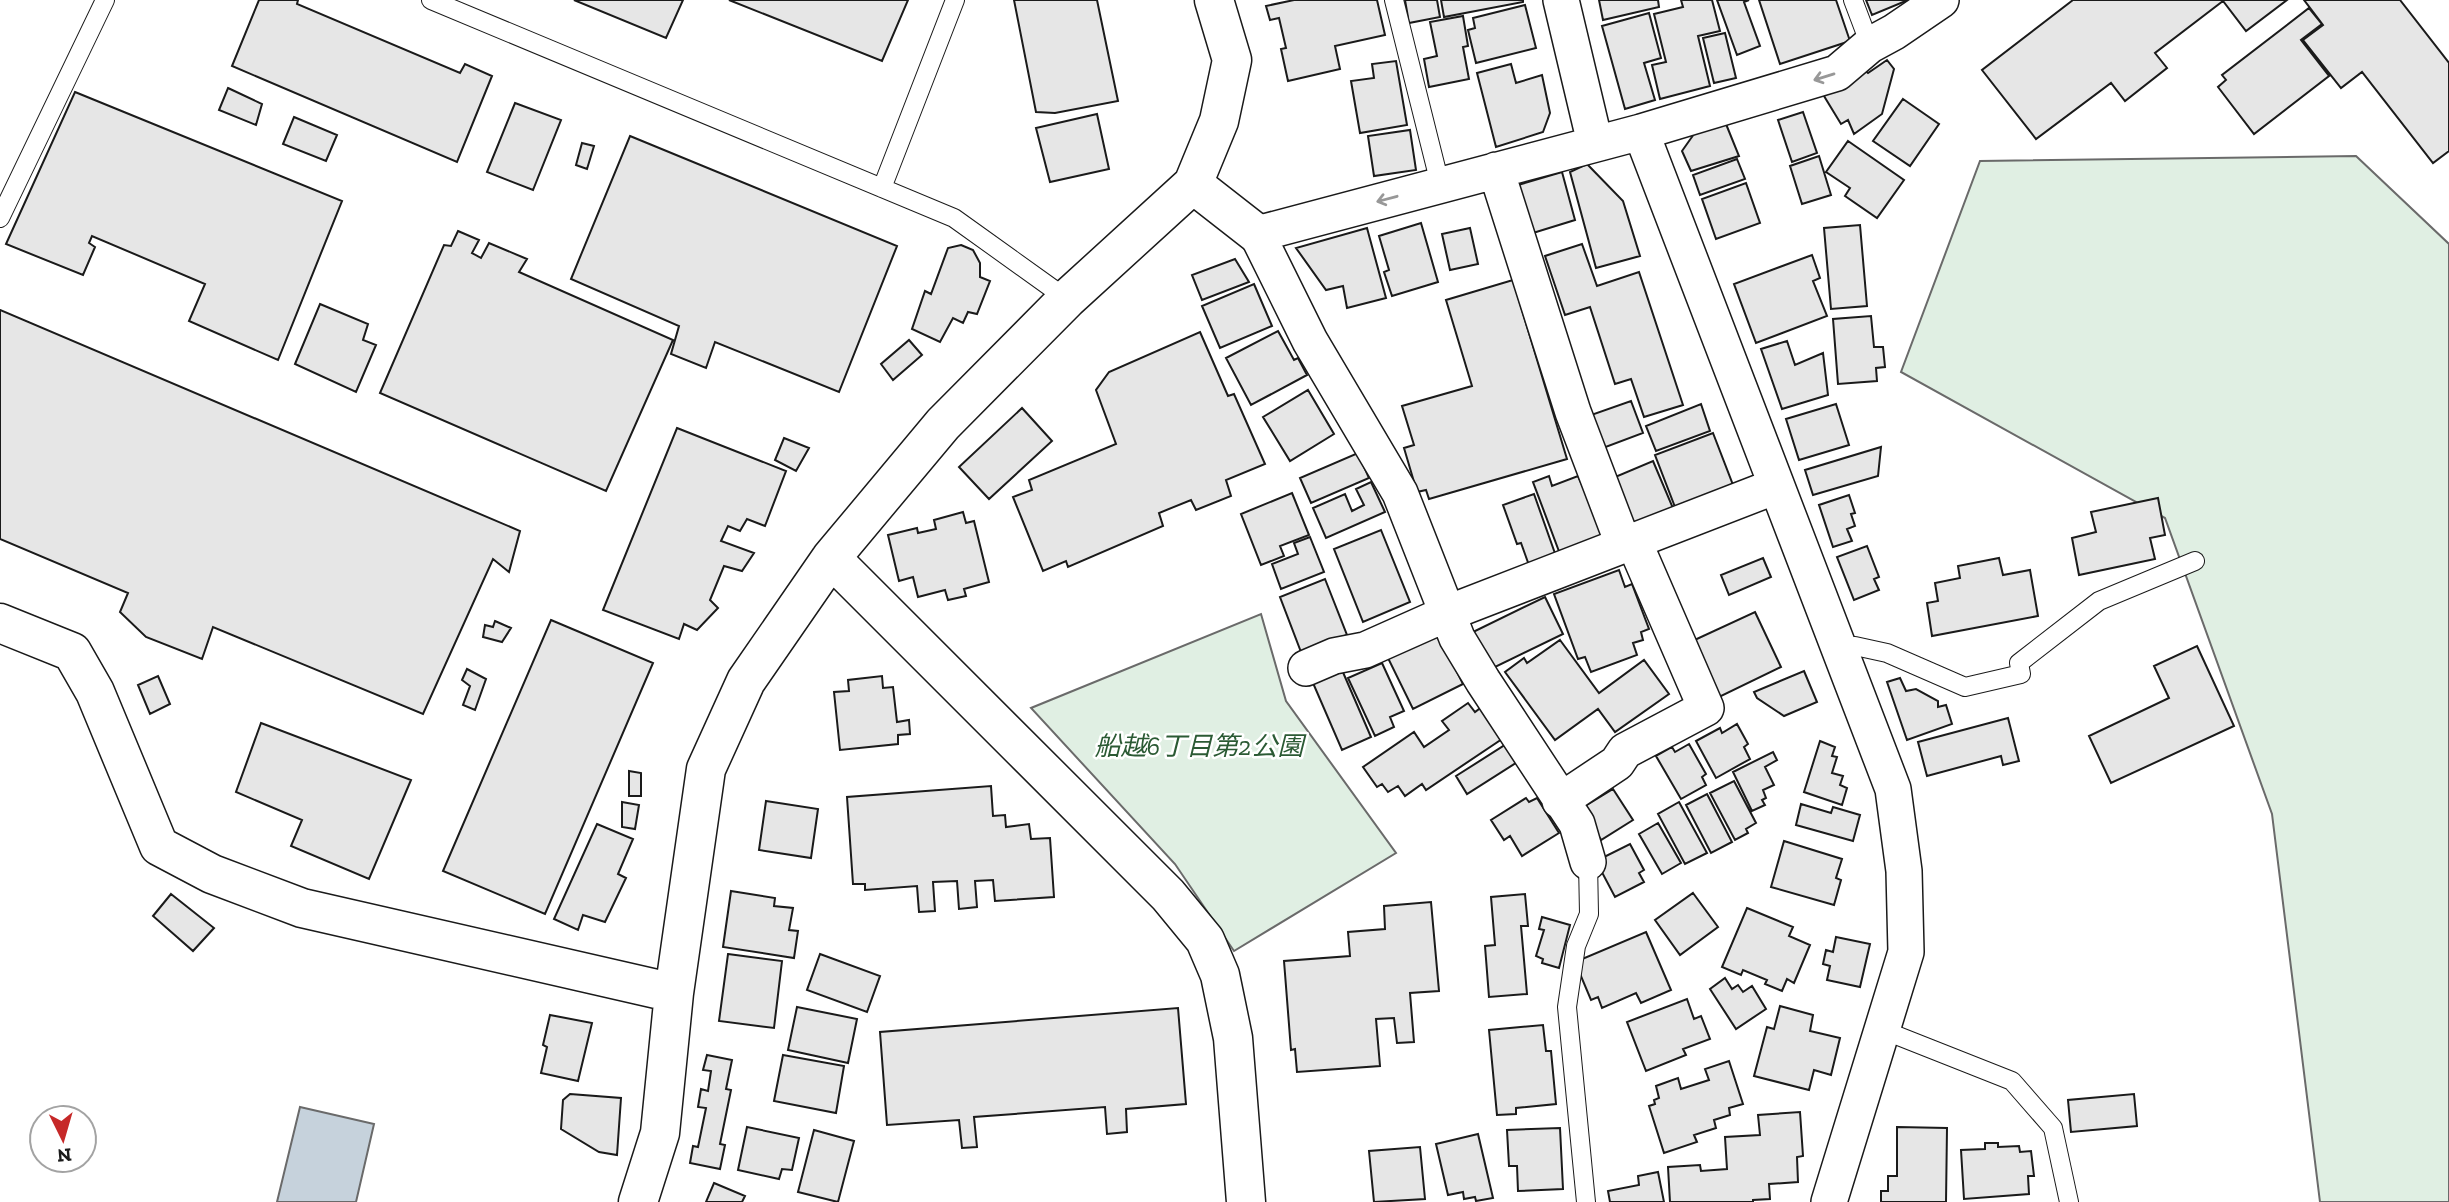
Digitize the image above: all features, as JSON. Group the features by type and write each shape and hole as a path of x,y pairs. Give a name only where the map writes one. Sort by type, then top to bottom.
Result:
{"street":[{"path":"638,1202 660,1133 674,993 706,769 746,681 831,558 943,424 1067,299 1193,184 1219,121 1232,60 1214,0"},
{"path":"1561,0 1595,143"},
{"path":"1257,234 1641,132 1837,73 1870,45 1941,0"},
{"path":"1641,132 1893,789 1904,871 1906,952 1829,1202"},
{"path":"1496,170 1573,412 1629,544 1706,708 1625,751 1617,762 1560,801"},
{"path":"1193,184 1257,234 1310,341 1400,493 1457,638 1577,824 1588,862"},
{"path":"1306,668 1334,656 1365,650 1448,613 1776,486"},
{"path":"831,558 1168,895 1205,940 1220,975 1233,1038 1246,1202"},
{"path":"0,623 72,652 95,692 159,846 212,874 302,908 674,993"}],"lane":[{"path":"0,218 105,0"},
{"path":"431,0 954,218 1067,299"},
{"path":"882,188 955,0"},
{"path":"1394,0 1440,184"},
{"path":"1853,0 1870,45"},
{"path":"1838,648 1855,646 1887,653 1965,687 2010,677 2021,674 2019,663 2099,601 2195,561"},
{"path":"1580,1199 1567,1007 1576,946 1589,914 1588,862"},
{"path":"1883,1030 2012,1081 2053,1128 2069,1202"}],"green space":[{"path":"2356,156 2449,244 2449,1202 2320,1202 2272,814 2165,518 1901,372 1980,161"},
{"name":"船越6丁目第2公園","path":"1261,614 1286,701 1396,853 1234,951 1175,864 1031,708"}],"shaded area":[{"path":"300,1107 374,1124 356,1202 277,1202"}],"building":[{"path":"259,0 298,0 297,4 460,73 465,64 492,76 457,162 232,66"},
{"path":"574,0 683,0 666,38"},
{"path":"729,0 908,0 882,61"},
{"path":"1014,0 1097,0 1118,101 1055,113 1036,112"},
{"path":"1294,0 1377,0 1385,35 1335,46 1340,69 1288,81 1281,49 1286,48 1279,18 1270,20 1266,6"},
{"path":"1405,0 1437,0 1440,17 1409,23"},
{"path":"1441,0 1523,0 1523,2 1444,17"},
{"path":"1599,0 1658,0 1659,7 1603,20"},
{"path":"1681,0 1712,0 1720,31 1698,36 1710,86 1660,99 1652,65 1666,62 1654,14 1683,7"},
{"path":"1717,0 1749,0 1744,2 1760,46 1737,55"},
{"path":"1759,0 1836,0 1850,41 1780,64"},
{"path":"1866,0 1908,0 1872,15"},
{"path":"2073,0 2287,0 2246,31 2223,1 2155,53 2167,68 2125,101 2111,83 2036,139 1982,70"},
{"path":"2304,0 2400,0 2449,63 2449,151 2433,163 2362,72 2341,88 2303,40 2323,25"},
{"path":"1525,5 1536,48 1476,63 1468,30 1475,28 1473,18"},
{"path":"2309,8 2322,24 2301,40 2329,76 2254,134 2218,87 2226,80 2222,75"},
{"path":"1649,13 1661,58 1644,63 1655,100 1625,109 1602,26"},
{"path":"1463,16 1468,46 1463,47 1469,79 1429,87 1424,59 1437,56 1430,22"},
{"path":"1725,33 1736,78 1714,83 1703,38"},
{"path":"1887,60 1894,69 1882,114 1854,134 1848,120 1841,124 1824,96 1863,69 1868,73"},
{"path":"1396,61 1407,125 1360,133 1351,81 1374,78 1372,64"},
{"path":"1511,64 1516,83 1542,75 1550,113 1543,132 1496,147 1477,73"},
{"path":"228,88 262,104 256,125 219,110"},
{"path":"75,92 342,201 278,360 189,321 205,284 92,236 89,243 95,247 83,275 6,244"},
{"path":"1903,99 1939,124 1910,166 1873,141"},
{"path":"515,103 561,120 533,190 487,172"},
{"path":"1803,112 1817,153 1792,162 1778,120"},
{"path":"1097,114 1109,169 1050,182 1036,128"},
{"path":"294,117 337,135 326,161 283,144"},
{"path":"1726,124 1739,156 1691,171 1682,151 1694,134"},
{"path":"1410,130 1416,170 1374,176 1368,136"},
{"path":"630,136 897,246 839,392 715,342 706,368 671,354 679,326 571,279"},
{"path":"1848,141 1904,180 1877,218 1845,196 1850,188 1826,172"},
{"path":"582,143 594,146 587,169 576,165"},
{"path":"1819,156 1831,195 1802,204 1790,166"},
{"path":"1737,159 1745,179 1700,195 1693,175"},
{"path":"1587,164 1623,201 1640,256 1596,268 1570,172"},
{"path":"1562,172 1575,220 1533,233 1518,185"},
{"path":"1746,183 1760,223 1716,239 1702,199"},
{"path":"1421,223 1438,282 1392,296 1384,272 1389,270 1379,236"},
{"path":"1860,225 1867,306 1831,309 1824,228"},
{"path":"1367,228 1386,298 1347,308 1343,286 1326,290 1296,248"},
{"path":"1470,228 1478,264 1450,270 1442,234"},
{"path":"458,231 479,240 472,253 481,258 489,243 527,259 519,272 673,340 606,491 380,393 444,245 451,246"},
{"path":"1582,244 1597,286 1639,272 1683,405 1644,417 1631,379 1615,384 1590,307 1565,315 1545,256"},
{"path":"961,245 973,250 980,263 980,277 990,281 977,314 968,312 963,323 953,318 940,342 912,329 925,291 931,294 948,248"},
{"path":"1812,255 1820,278 1813,281 1827,316 1756,343 1734,284"},
{"path":"1235,259 1249,282 1202,300 1192,275"},
{"path":"1513,280 1567,459 1429,499 1426,490 1417,492 1404,448 1414,445 1402,406 1472,386 1446,300"},
{"path":"1254,284 1272,326 1220,348 1202,306"},
{"path":"320,304 368,324 363,340 376,345 356,392 295,364"},
{"path":"0,310 520,531 509,572 493,559 423,714 213,627 202,659 146,637 120,612 128,593 0,539"},
{"path":"1871,316 1874,347 1883,347 1885,367 1876,368 1877,381 1838,384 1833,319"},
{"path":"1278,331 1294,360 1298,358 1307,375 1251,405 1226,358"},
{"path":"1200,332 1228,396 1234,394 1265,464 1226,480 1231,496 1196,510 1191,500 1159,513 1163,526 1068,567 1066,561 1043,571 1013,497 1032,490 1029,480 1116,444 1096,390 1109,372"},
{"path":"909,340 922,355 893,380 881,364"},
{"path":"1787,341 1795,365 1823,353 1828,395 1782,409 1761,349"},
{"path":"1308,390 1334,434 1290,461 1263,417"},
{"path":"1631,401 1643,433 1603,448 1591,415"},
{"path":"1701,404 1710,431 1656,451 1646,426"},
{"path":"1836,404 1849,445 1799,460 1786,419"},
{"path":"1022,408 1052,441 989,499 959,467"},
{"path":"677,428 786,471 765,526 747,519 740,531 728,526 721,541 754,553 742,571 724,566 710,600 718,608 697,630 684,624 679,639 603,610"},
{"path":"1713,433 1733,485 1675,507 1655,455"},
{"path":"784,438 809,448 796,471 775,460"},
{"path":"1881,447 1878,476 1813,495 1805,470"},
{"path":"1358,453 1369,478 1311,503 1300,478"},
{"path":"1653,461 1675,513 1630,532 1608,480"},
{"path":"1549,476 1552,486 1578,476 1583,487 1588,485 1607,537 1560,554 1533,482"},
{"path":"1371,482 1385,512 1326,538 1313,508 1345,494 1352,511 1364,505 1356,489"},
{"path":"1292,493 1309,535 1280,546 1284,556 1261,565 1241,514"},
{"path":"1534,494 1557,559 1530,568 1521,543 1517,544 1503,505"},
{"path":"1849,495 1855,513 1851,514 1855,526 1847,529 1852,541 1833,547 1819,505"},
{"path":"2158,498 2165,535 2150,538 2155,559 2079,575 2072,538 2096,532 2091,512"},
{"path":"963,512 966,523 974,521 989,582 964,589 966,596 948,600 945,590 918,597 913,577 899,581 888,535 917,528 918,533 936,529 934,520"},
{"path":"1381,530 1410,602 1363,622 1334,549"},
{"path":"1310,537 1324,572 1281,589 1272,564 1298,554 1294,543"},
{"path":"1867,546 1879,577 1874,579 1879,590 1854,600 1837,557"},
{"path":"1763,558 1771,577 1729,595 1721,575"},
{"path":"1999,558 2003,575 2030,570 2038,616 1932,636 1927,603 1938,601 1935,583 1960,578 1958,566"},
{"path":"1619,570 1625,587 1632,584 1649,629 1641,632 1643,640 1633,643 1637,655 1591,672 1585,657 1578,659 1554,594"},
{"path":"1325,579 1347,635 1301,652 1280,597"},
{"path":"1545,597 1563,634 1491,669 1473,632"},
{"path":"1755,612 1781,667 1715,699 1688,643"},
{"path":"551,620 653,663 545,914 443,871"},
{"path":"495,621 511,628 502,642 483,637 485,625 493,627"},
{"path":"1437,631 1463,684 1413,709 1387,656"},
{"path":"1560,640 1599,693 1644,660 1669,694 1615,732 1598,709 1555,740 1505,672 1524,658 1527,663"},
{"path":"2197,646 2234,726 2111,783 2089,736 2169,698 2154,666"},
{"path":"1382,663 1404,711 1390,717 1394,727 1375,736 1348,678"},
{"path":"467,669 486,679 475,710 463,705 470,686 462,680"},
{"path":"1342,670 1371,737 1342,750 1313,683"},
{"path":"1804,671 1817,702 1784,716 1757,698 1754,692"},
{"path":"158,676 170,704 150,714 138,685"},
{"path":"882,676 883,688 893,687 897,722 909,720 910,734 898,735 898,744 840,750 834,692 849,691 848,680"},
{"path":"1900,678 1906,691 1916,689 1938,701 1938,707 1946,705 1952,724 1907,740 1887,682"},
{"path":"1468,703 1475,712 1483,706 1505,737 1426,790 1422,784 1405,796 1398,786 1388,792 1382,784 1377,787 1363,767 1414,732 1424,747 1449,730 1442,721"},
{"path":"2008,718 2019,761 2003,765 2001,756 1927,776 1918,742"},
{"path":"261,723 411,780 369,879 291,846 302,820 236,792"},
{"path":"1737,724 1748,744 1744,747 1750,759 1716,778 1696,741 1720,728 1722,733"},
{"path":"1820,741 1835,747 1832,756 1837,757 1832,773 1843,776 1840,785 1847,788 1842,805 1804,792"},
{"path":"1508,743 1519,761 1467,794 1456,776"},
{"path":"1689,744 1706,774 1702,777 1706,785 1681,799 1656,756 1672,747 1675,752"},
{"path":"1773,752 1777,760 1765,767 1774,785 1763,790 1766,798 1762,800 1765,805 1752,811 1733,772"},
{"path":"629,771 641,773 641,796 629,796"},
{"path":"1734,781 1756,823 1746,829 1748,833 1735,840 1710,793"},
{"path":"991,786 993,816 1005,815 1006,827 1029,824 1031,839 1050,838 1054,897 995,901 993,880 975,881 977,907 959,909 957,881 933,882 935,911 919,912 917,886 865,890 865,884 853,884 847,797"},
{"path":"1613,789 1633,820 1601,840 1582,808"},
{"path":"1707,794 1732,842 1711,853 1686,805"},
{"path":"1526,798 1529,802 1537,798 1559,833 1522,856 1510,836 1504,840 1491,820"},
{"path":"766,801 818,809 811,858 759,850"},
{"path":"622,802 639,805 635,829 622,827"},
{"path":"1679,802 1707,853 1685,864 1658,814"},
{"path":"1801,804 1831,813 1833,807 1860,815 1853,841 1796,825"},
{"path":"1658,823 1681,863 1662,874 1639,834"},
{"path":"597,824 633,839 618,874 626,878 605,922 583,915 578,930 554,919"},
{"path":"1784,841 1842,859 1836,878 1841,880 1834,905 1771,887"},
{"path":"1630,844 1644,870 1639,873 1644,882 1615,897 1596,861"},
{"path":"731,891 775,898 774,906 793,908 789,930 798,931 794,958 723,947"},
{"path":"1693,893 1718,927 1680,955 1655,920"},
{"path":"171,894 214,928 193,951 153,916"},
{"path":"1525,894 1528,926 1521,926 1527,994 1489,997 1485,946 1495,945 1491,897"},
{"path":"1431,902 1439,991 1410,993 1414,1042 1397,1043 1394,1018 1376,1019 1380,1066 1297,1072 1295,1049 1291,1050 1284,961 1350,956 1348,932 1385,929 1384,906"},
{"path":"1747,908 1793,927 1789,936 1810,945 1794,983 1787,979 1782,991 1765,984 1767,980 1743,970 1741,975 1722,967"},
{"path":"1542,917 1570,925 1559,968 1542,963 1543,959 1536,956 1544,930 1539,929"},
{"path":"1646,932 1671,990 1641,1003 1636,993 1602,1008 1598,997 1591,1000 1575,962"},
{"path":"1836,937 1870,944 1860,987 1827,980 1830,966 1823,964 1826,950 1833,952"},
{"path":"728,954 782,961 774,1028 719,1021"},
{"path":"820,954 880,976 867,1012 807,990"},
{"path":"1725,978 1732,989 1738,985 1743,992 1752,986 1766,1009 1736,1029 1710,989"},
{"path":"1687,999 1694,1019 1701,1016 1710,1039 1683,1049 1686,1055 1646,1071 1627,1022"},
{"path":"1780,1006 1813,1015 1810,1031 1840,1038 1831,1075 1814,1070 1809,1090 1754,1076 1767,1027 1774,1029"},
{"path":"797,1007 857,1019 848,1063 788,1050"},
{"path":"1178,1008 1186,1104 1126,1109 1127,1132 1107,1134 1105,1107 974,1117 977,1147 962,1148 959,1120 887,1125 880,1032"},
{"path":"550,1015 592,1023 578,1081 541,1073 547,1047 543,1045"},
{"path":"1543,1025 1546,1051 1551,1051 1556,1104 1516,1108 1516,1114 1497,1115 1489,1030"},
{"path":"707,1055 732,1060 726,1089 731,1090 720,1144 725,1145 720,1169 690,1163 693,1146 698,1147 706,1108 698,1107 701,1089 708,1091 711,1071 703,1070"},
{"path":"783,1055 844,1066 836,1113 774,1101"},
{"path":"1729,1061 1743,1104 1729,1108 1730,1115 1714,1120 1716,1128 1694,1135 1697,1142 1664,1153 1649,1106 1655,1104 1654,1100 1659,1098 1656,1086 1678,1078 1681,1089 1709,1080 1705,1069"},
{"path":"570,1094 621,1098 617,1155 599,1152 561,1129 563,1100"},
{"path":"2134,1094 2137,1126 2071,1132 2068,1100"},
{"path":"1800,1112 1803,1156 1797,1157 1798,1182 1769,1184 1770,1199 1753,1202 1670,1202 1668,1167 1700,1165 1701,1171 1727,1169 1725,1137 1760,1135 1758,1115"},
{"path":"747,1127 799,1138 792,1170 782,1169 779,1179 738,1170"},
{"path":"1897,1127 1947,1128 1946,1202 1881,1202 1881,1191 1888,1191 1888,1176 1897,1176"},
{"path":"1560,1128 1563,1189 1518,1191 1517,1166 1509,1166 1507,1130"},
{"path":"814,1130 854,1141 838,1202 798,1192"},
{"path":"1478,1134 1493,1198 1476,1201 1475,1197 1464,1199 1463,1192 1448,1195 1436,1144"},
{"path":"1985,1143 1998,1143 1998,1147 2019,1146 2020,1152 2031,1151 2034,1176 2028,1176 2029,1194 1964,1199 1961,1150 1985,1149"},
{"path":"1420,1147 1425,1199 1374,1202 1369,1151"},
{"path":"1658,1172 1664,1202 1610,1202 1608,1191 1639,1185 1638,1176"},
{"path":"714,1183 745,1196 742,1202 706,1202"}]}
